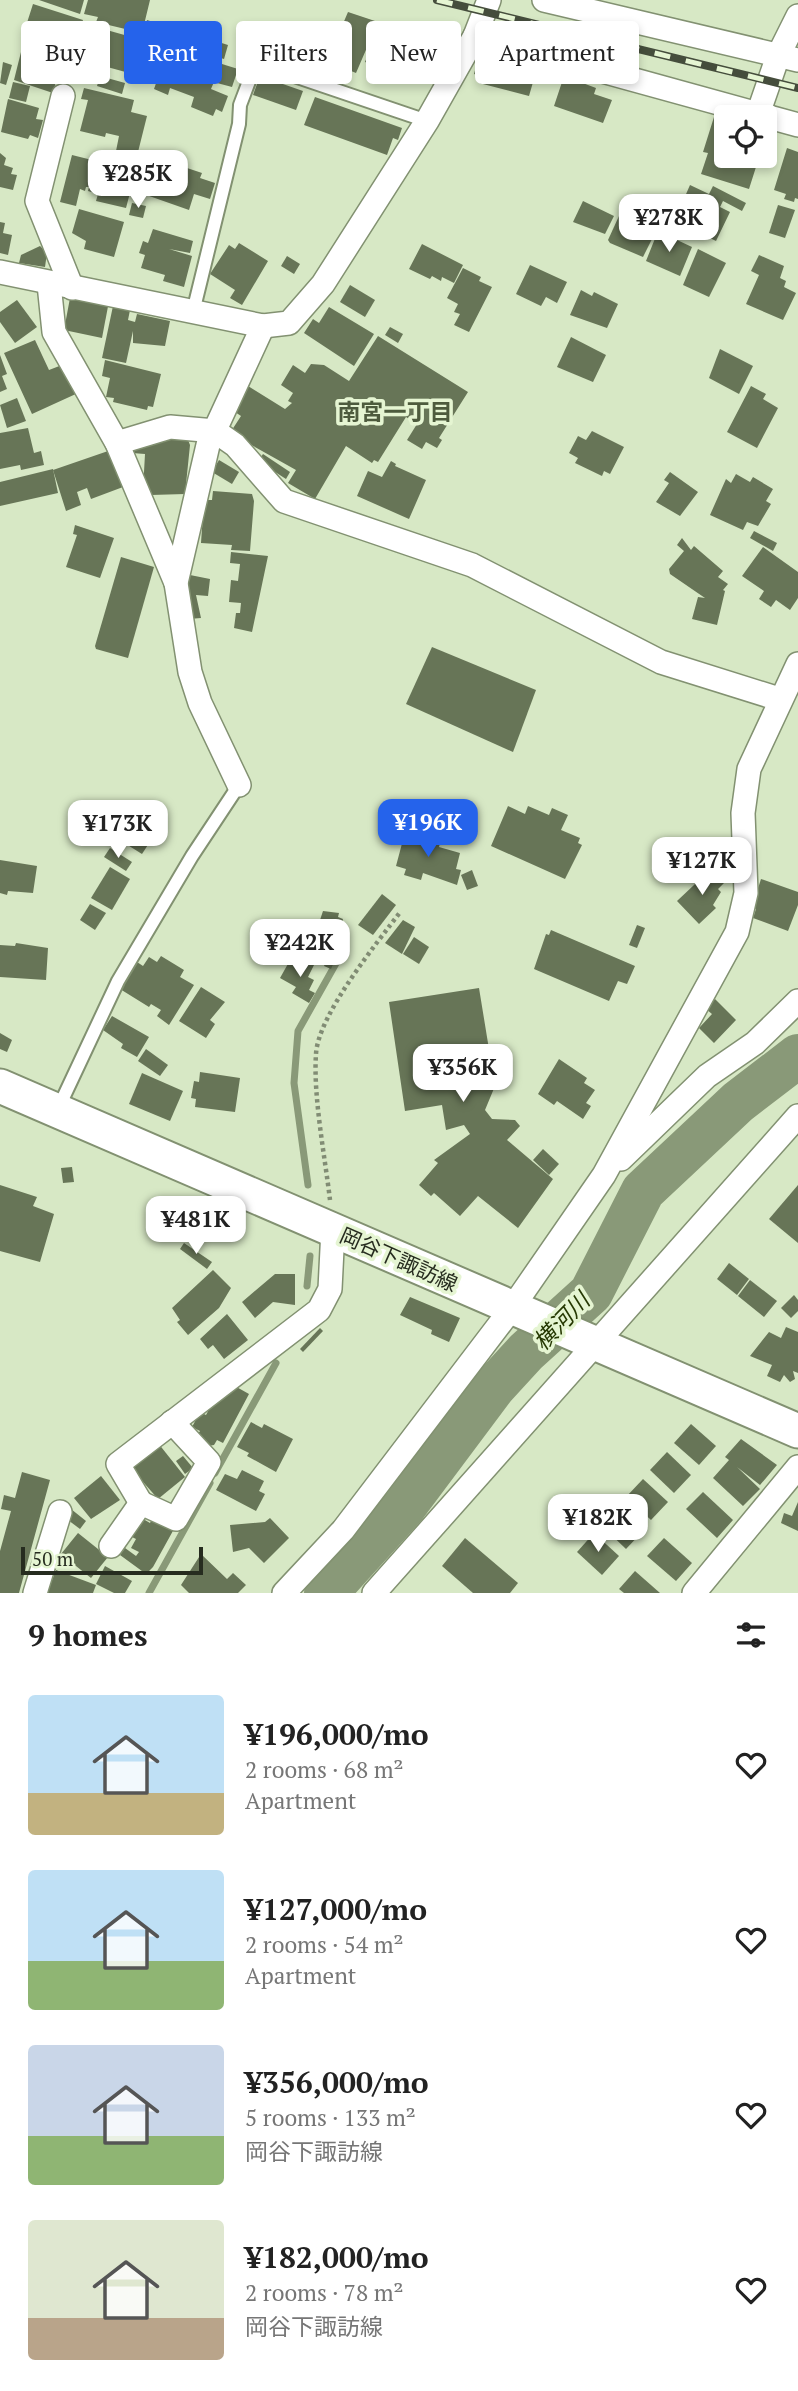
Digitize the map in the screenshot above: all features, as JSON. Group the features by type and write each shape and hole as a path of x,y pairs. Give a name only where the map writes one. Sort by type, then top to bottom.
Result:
{"main road":[{"name":"岡谷下諏訪線","path":"0,1087 798,1431"}],"street":[{"path":"481,21 489,0"},
{"path":"544,0 788,58"},
{"path":"763,105 788,58 798,16"},
{"path":"0,272 263,326 289,323 304,309 323,284 427,121 475,36"},
{"path":"639,81 725,105"},
{"path":"63,96 37,201 72,288"},
{"path":"777,119 798,125"},
{"path":"49,284 54,332 117,443 176,583 190,672 200,704 239,785"},
{"path":"176,583 208,445 263,326"},
{"path":"117,443 170,427 215,430 235,444 284,500 472,565 661,662 779,699"},
{"path":"284,1593 343,1530 518,1311 604,1175 737,932 746,893 743,813 749,769 779,699 798,664"},
{"path":"604,1175 707,1076 755,1043 798,1001"},
{"path":"374,1593 592,1343 798,1116"},
{"path":"172,1422 209,1462 176,1519 141,1503 118,1464 172,1422 319,1310 330,1289 333,1229"},
{"path":"694,1593 798,1467"},
{"path":"111,1546 141,1503"},
{"path":"35,1593 60,1512"}],"lane":[{"path":"193,312 239,124 240,105 256,63 427,121"},
{"path":"57,1111 118,981 192,856 239,785"}],"path":[{"path":"333,1229 316,1052 325,1026 359,967 401,911"}],"building":[{"path":"39,0 84,0 80,14"},
{"path":"88,0 150,0 145,21 124,21 124,29 110,25 110,21 96,21 98,17 84,14"},
{"path":"33,4 83,20 83,21 28,21"},
{"path":"348,12 375,21 366,21 366,50 356,73 352,71 352,21 344,21"},
{"path":"110,31 124,35 124,72 110,68"},
{"path":"222,43 228,45 222,58"},
{"path":"21,52 21,82 14,80"},
{"path":"3,62 12,65 6,85 0,83"},
{"path":"222,64 236,68 232,87 221,84"},
{"path":"110,79 125,84 122,94 97,86 110,84"},
{"path":"13,82 30,86 26,102 9,98"},
{"path":"26,84 55,84 53,93"},
{"path":"156,84 213,84 211,89 228,96 222,112 216,109 213,116 191,107 194,97 170,88 168,95 154,89"},
{"path":"257,84 283,84 303,91 296,110 253,95"},
{"path":"483,84 532,84 529,96"},
{"path":"561,84 585,84 596,88 594,94 612,100 603,123 554,106"},
{"path":"84,88 134,100 131,112 147,116 137,156 116,151 119,136 106,133 105,137 80,131 88,100 81,99"},
{"path":"315,97 402,128 398,140 393,138 387,155 304,125"},
{"path":"8,99 39,108 36,119 43,120 38,138 30,135 28,139 1,132"},
{"path":"714,117 714,168 756,168 749,189 701,174 708,153 703,152"},
{"path":"787,148 798,152 798,199 795,198 794,202 784,199 786,194 774,190"},
{"path":"0,153 6,158 4,165 13,168 11,174 17,175 13,190 0,187"},
{"path":"72,155 124,168 120,186 131,189 126,208 96,201 98,194 88,191 89,187 86,187 85,191 80,189 76,206 60,202"},
{"path":"148,155 202,173 200,178 215,183 210,199 194,194 189,210 135,191"},
{"path":"690,185 709,194 713,186 746,203 742,211 723,201 720,207 730,212 716,241 689,228 693,220 676,217"},
{"path":"583,201 614,216 605,234 573,222"},
{"path":"132,203 146,206 143,218 129,215"},
{"path":"778,205 795,210 785,238 769,233"},
{"path":"79,209 124,222 114,257 84,249 86,241 72,233"},
{"path":"619,216 655,233 643,257 608,240"},
{"path":"0,222 5,223 3,233 12,235 8,255 0,253"},
{"path":"153,229 193,241 190,253 169,249 192,256 184,287 163,281 165,275 141,268 145,255 139,253 143,241 148,243"},
{"path":"658,231 692,247 680,276 646,261"},
{"path":"239,243 268,261 242,305 230,298 235,290 210,274 229,245 235,249"},
{"path":"422,244 463,265 454,283 442,277 441,281 432,276 430,279 409,269"},
{"path":"40,246 47,253 45,267 19,263 21,255"},
{"path":"698,249 726,263 709,297 683,285"},
{"path":"759,255 784,266 780,278 786,281 784,287 796,293 783,320 746,304 759,275 751,271"},
{"path":"287,256 300,264 294,274 281,266"},
{"path":"530,265 567,282 557,303 546,297 541,306 516,294"},
{"path":"463,268 481,277 479,281 492,287 469,332 454,325 460,314 454,312 458,304 447,298"},
{"path":"350,285 375,300 365,317 340,302"},
{"path":"581,290 592,296 594,292 618,304 607,328 570,315"},
{"path":"70,298 109,301 102,338 64,330"},
{"path":"17,300 37,327 15,343 0,322 0,312"},
{"path":"113,306 130,310 128,320 135,322 137,314 170,321 165,346 133,343 133,331 126,363 102,358"},
{"path":"329,307 374,334 354,366 304,333 313,319 319,323"},
{"path":"390,327 403,334 398,343 385,335"},
{"path":"378,336 468,392 439,438 442,440 437,448 426,442 422,449 407,440 417,424 406,417 378,462 374,460 372,463 346,446 315,499 288,483 296,470 230,433 241,416 235,412 234,407 248,386 285,409 292,403 288,401 293,393 281,385 293,365 305,373 311,364 324,365 349,381"},
{"path":"571,337 606,355 593,382 557,367"},
{"path":"35,340 49,370 62,365 78,393 32,414 4,353"},
{"path":"720,349 753,366 739,394 709,378"},
{"path":"0,355 7,374 2,376 7,389 0,392"},
{"path":"105,360 161,374 153,407 148,406 147,410 113,402 114,398 106,397 110,378 102,376"},
{"path":"751,386 766,394 763,399 778,408 757,448 727,432"},
{"path":"17,398 26,421 7,428 0,405"},
{"path":"28,428 34,453 41,451 44,465 21,470 20,465 0,469 0,433"},
{"path":"184,430 190,445 185,494 151,495 151,491 143,490 145,454 132,453 134,437"},
{"path":"592,431 624,447 610,474 604,471 602,476 575,463 578,458 569,453 578,436 586,440"},
{"path":"111,450 123,487 91,499 87,488 77,492 81,505 66,511 53,470"},
{"path":"263,454 290,472 286,479 258,461"},
{"path":"219,460 239,472 232,484 212,472"},
{"path":"391,461 395,466 426,480 409,519 357,496 368,471 382,477"},
{"path":"53,469 58,493 0,506 0,482"},
{"path":"670,472 698,492 680,516 656,502 669,483 664,480"},
{"path":"736,474 750,482 753,477 773,489 766,501 771,504 758,526 747,522 743,530 710,515 726,479 731,483"},
{"path":"213,491 252,494 254,501 250,551 231,550 232,545 201,543 204,500 212,500"},
{"path":"75,525 114,538 100,578 66,567 77,535 73,534"},
{"path":"754,531 777,543 773,551 750,538"},
{"path":"682,538 691,550 694,546 723,571 718,577 728,584 723,590 725,591 717,625 692,619 698,597 705,598 670,574 669,569 684,551 677,545"},
{"path":"763,547 798,572 798,598 790,610 776,600 771,607 759,599 764,591 742,576"},
{"path":"231,552 268,556 252,632 234,628 236,613 240,613 241,603 229,602 231,580 238,581 240,564 230,563"},
{"path":"121,557 154,567 128,658 96,649 95,646"},
{"path":"185,574 210,579 208,596 196,595 201,618 189,619"},
{"path":"432,647 536,690 513,752 406,704"},
{"path":"508,806 525,814 528,806 549,815 552,808 568,815 561,830 580,838 578,843 582,845 565,879 491,846"},
{"path":"125,811 157,831 142,854 110,834"},
{"path":"420,829 431,832 429,840 440,843 439,847 460,853 456,869 461,870 457,885 423,873 421,880 404,875 406,869 396,866 404,836 417,840"},
{"path":"110,848 132,862 126,871 104,857"},
{"path":"0,860 37,866 33,893 0,893"},
{"path":"110,867 130,879 112,910 91,898"},
{"path":"711,869 724,883 718,889 721,892 713,905 716,908 699,924 677,901"},
{"path":"472,870 478,886 467,890 461,875"},
{"path":"761,879 798,892 798,905 788,931 753,918 756,909 752,907"},
{"path":"382,894 396,905 373,935 358,925"},
{"path":"90,904 106,913 95,930 80,920"},
{"path":"323,911 339,913 338,917 343,919 341,927 348,930 331,969 324,966 340,930 319,923"},
{"path":"403,920 415,927 402,954 385,943"},
{"path":"637,925 645,928 637,948 629,945"},
{"path":"551,930 635,966 627,984 618,981 609,1001 534,969 546,934 549,935"},
{"path":"414,937 429,947 419,964 403,954"},
{"path":"16,943 48,948 46,980 0,977 0,945 15,946"},
{"path":"161,956 184,970 180,977 194,985 169,1025 157,1016 161,1010 151,1004 149,1007 120,989 137,962 143,966 149,957 157,962"},
{"path":"301,958 314,965 308,977 314,980 309,990 315,993 309,1003 292,993 296,987 280,978 289,962 297,966"},
{"path":"201,987 225,1002 210,1020 215,1024 206,1038 179,1021"},
{"path":"479,988 495,1086 485,1110 492,1119 515,1120 520,1126 507,1140 553,1179 518,1228 478,1196 460,1216 434,1193 431,1196 419,1185 438,1163 434,1160 470,1134 464,1125 446,1130 442,1105 405,1111 389,1002"},
{"path":"715,999 736,1020 714,1043 699,1028 712,1014 706,1009"},
{"path":"112,1016 149,1037 137,1057 121,1048 123,1044 103,1030"},
{"path":"0,1033 12,1040 7,1052 0,1049"},
{"path":"146,1049 168,1065 160,1076 138,1061"},
{"path":"559,1059 587,1078 584,1083 595,1090 586,1103 591,1106 583,1119 557,1101 554,1105 538,1094"},
{"path":"200,1072 240,1078 235,1112 195,1107 196,1099 191,1098 194,1081 199,1082"},
{"path":"142,1073 183,1091 170,1121 129,1104"},
{"path":"543,1149 559,1164 549,1175 533,1160"},
{"path":"72,1167 74,1182 63,1183 61,1168"},
{"path":"0,1185 37,1197 33,1206 54,1214 40,1262 0,1251"},
{"path":"798,1185 798,1243 769,1219"},
{"path":"184,1243 212,1262 207,1269 180,1249"},
{"path":"729,1263 749,1279 737,1295 717,1279"},
{"path":"213,1270 231,1288 219,1308 188,1335 177,1322 180,1320 172,1308"},
{"path":"275,1274 295,1274 295,1305 273,1302 255,1318 242,1302"},
{"path":"750,1280 777,1301 764,1317 738,1296"},
{"path":"794,1295 798,1300 798,1311 791,1318 781,1308"},
{"path":"410,1297 460,1318 449,1342 431,1334 432,1330 400,1315"},
{"path":"227,1314 248,1340 224,1359 213,1345 208,1349 200,1339"},
{"path":"786,1327 798,1332 798,1373 793,1371 795,1379 790,1382 784,1375 780,1382 767,1376 772,1365 750,1356 769,1332 781,1338"},
{"path":"320,1328 323,1331 303,1352 300,1349"},
{"path":"233,1385 249,1394 223,1443 217,1440 214,1445 208,1446 197,1435 200,1431 192,1427 200,1412 206,1415 214,1400 219,1402"},
{"path":"251,1422 262,1428 264,1424 293,1439 276,1472 247,1456 249,1453 237,1447"},
{"path":"691,1424 716,1446 699,1465 674,1443"},
{"path":"741,1439 777,1465 760,1485 737,1467 760,1489 743,1506 713,1478 729,1460 725,1457"},
{"path":"158,1443 185,1477 158,1499 130,1467"},
{"path":"667,1452 691,1475 674,1493 650,1470"},
{"path":"183,1456 193,1468 185,1474 176,1461"},
{"path":"242,1470 264,1481 259,1491 265,1494 256,1511 216,1490 225,1474 237,1479"},
{"path":"22,1472 50,1480 19,1593 0,1593 0,1551 11,1511 1,1509 4,1495 15,1498"},
{"path":"101,1476 120,1500 91,1519 74,1498"},
{"path":"643,1479 668,1502 651,1520 626,1497"},
{"path":"703,1492 733,1520 717,1538 686,1509"},
{"path":"798,1502 798,1531 781,1523 784,1513 792,1516"},
{"path":"618,1507 643,1531 626,1549 601,1525"},
{"path":"71,1509 86,1521 80,1529 64,1517"},
{"path":"138,1516 150,1523 153,1517 174,1529 153,1567 146,1574 120,1555 125,1548 136,1556 139,1552 131,1548 136,1539 128,1535"},
{"path":"270,1518 289,1538 264,1563 249,1548 233,1552 230,1525 265,1522"},
{"path":"78,1533 108,1557 91,1578 61,1554"},
{"path":"594,1533 619,1556 602,1575 577,1552"},
{"path":"465,1538 518,1583 510,1593 473,1593 442,1566"},
{"path":"664,1538 692,1563 676,1581 647,1556"},
{"path":"201,1554 227,1579 233,1573 246,1585 238,1593 189,1593 181,1585"},
{"path":"105,1566 132,1581 125,1593 114,1593 96,1584"},
{"path":"56,1570 96,1585 93,1593 47,1593"},
{"path":"635,1571 660,1593 624,1593 619,1589"}],"waterway":[{"path":"308,1185 294,1083 298,1031 339,958"},
{"name":"横河川","path":"326,1593 404,1507 493,1388 526,1352 591,1293 643,1191 738,1102 798,1056"},
{"path":"307,1286 310,1256"},
{"path":"215,1473 276,1363"},
{"path":"149,1593 210,1483"}],"railway":[{"path":"437,0 798,88"}],"district":[{"name":"南宮一丁目","path":"395,411"}]}
